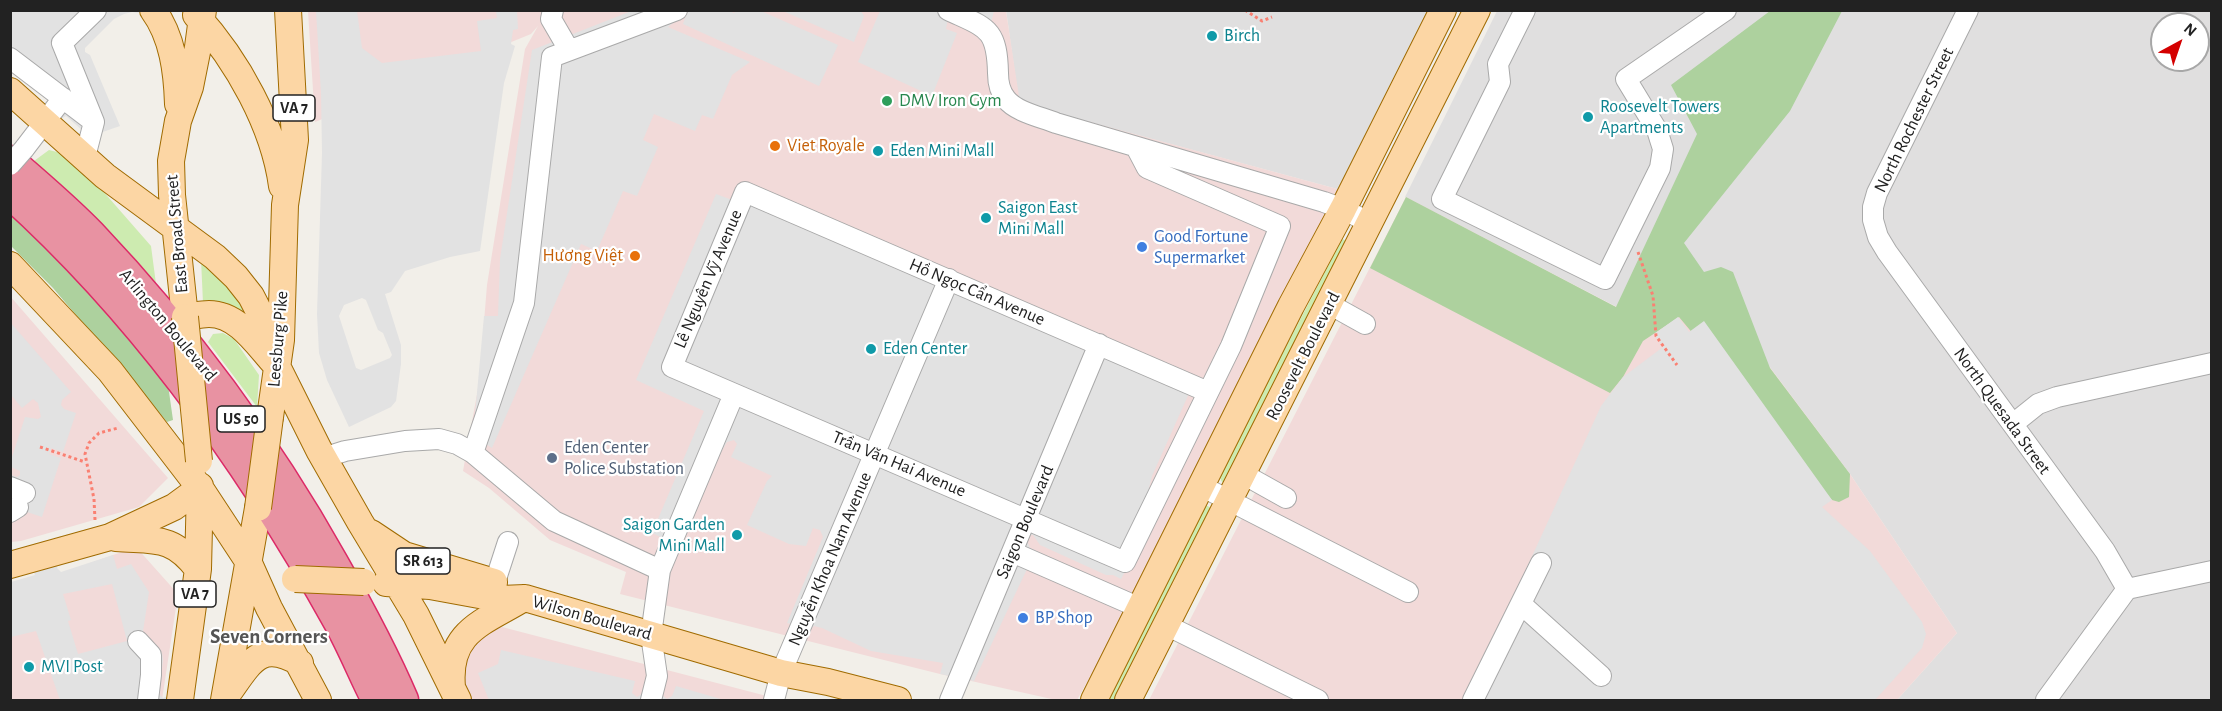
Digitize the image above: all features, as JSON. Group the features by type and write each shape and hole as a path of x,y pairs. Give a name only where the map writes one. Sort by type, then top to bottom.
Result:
{"highway":[{"name":"Arlington Boulevard","path":"15,158 97,242 183,339 228,399 299,503 362,613 403,700"},
{"name":"Arlington Boulevard","path":"10,193 77,257 132,320 218,428 286,530 340,624 376,700"}],"main road":[{"path":"153,10 167,35 172,52 177,86 178,121"},
{"name":"Leesburg Pike","path":"224,700 258,508 281,340 285,205 295,140 288,10"},
{"name":"Roosevelt Boulevard","path":"1094,700 1286,316 1344,208 1443,10"},
{"name":"Roosevelt Boulevard","path":"1128,700 1477,10"},
{"path":"199,14 232,61 256,105 273,147 281,175 285,205"},
{"name":"East Broad Street","path":"185,317 171,161 178,121 190,87 199,14"},
{"path":"10,91 114,183 215,257 236,277 251,296 268,329 278,368 323,458 398,584 455,694"},
{"path":"10,265 110,371 200,488 248,561 269,608 318,700"},
{"path":"185,317 210,314 227,317 244,330 278,368"},
{"name":"VA 7","path":"180,700 198,569 200,488 185,317"},
{"path":"10,565 103,530 174,507 200,488"},
{"name":"SR 613","path":"360,522 377,538 404,555 504,585 525,598"},
{"path":"103,530 170,543 187,555 198,569"},
{"name":"Wilson Boulevard","path":"248,561 274,575 295,579 398,584 467,591 501,598 525,598 782,673 898,700"},
{"path":"455,694 452,663 455,649 464,636 525,598"},
{"path":"224,700 255,657 273,652 284,654 300,663"}],"street":[{"path":"85,157 94,122 62,43 96,10"},
{"path":"553,10 551,19 569,50"},
{"path":"473,453 524,303 552,57 677,10"},
{"path":"948,10 978,24 992,35 998,55 998,83 1005,99 1015,107 1056,123 1344,208 1370,223"},
{"path":"1525,10 1498,64 1500,82 1442,199 1605,279 1660,168 1663,149 1657,130 1626,79 1726,10"},
{"name":"North Rochester Street","path":"1877,233 1873,213 1877,193 1968,10"},
{"path":"10,58 94,122"},
{"path":"15,158 47,122 63,98"},
{"path":"1136,147 1147,168 1280,226 1231,346 1208,392"},
{"name":"Hồ Ngọc Cẩn Avenue","path":"745,192 1208,392"},
{"name":"Lê Nguyên Vỹ Avenue","path":"672,367 745,192"},
{"name":"North Quesada Street","path":"1877,233 1887,252 2105,551 2127,589"},
{"name":"Nguyễn Khoa Nam Avenue","path":"774,700 782,673 949,279"},
{"path":"10,287 36,291"},
{"path":"1329,304 1365,324"},
{"name":"Saigon Boulevard","path":"950,700 1099,344"},
{"path":"2013,424 2038,404 2057,397 2211,363"},
{"name":"Trần Văn Hai Avenue","path":"672,367 1125,562 1208,392"},
{"path":"651,700 657,676 651,635 660,570 734,394"},
{"path":"323,458 345,451 425,439 449,441 473,453 554,521 660,570"},
{"path":"1243,474 1286,498"},
{"path":"1201,486 1408,592"},
{"path":"495,582 508,542"},
{"path":"1012,552 1140,608"},
{"path":"1473,700 1541,563"},
{"path":"2046,700 2127,589 2211,571"},
{"path":"1521,604 1600,676"},
{"path":"1166,625 1318,700"},
{"path":"138,641 150,655 151,675 148,700"}],"path":[{"path":"1245,10 1262,21 1272,17"},
{"path":"1629,227 1653,296 1656,336 1677,364"},
{"path":"103,530 85,462 85,454 89,443 99,433 118,428"},
{"path":"40,447 85,462"}],"shaded area":[{"path":"141,10 147,17 132,12 114,19 85,48 120,126 94,135 83,131 66,116 61,119 47,106 49,100 11,68 10,11"},
{"name":"Eden Center","path":"541,10 542,20 568,10 1006,11 1020,103 1341,190 1126,614 1077,700 1056,700 940,674 620,594 626,572 550,540 489,488 463,471 479,383 487,285 525,49 538,26 531,34 315,122 308,11"},
{"path":"634,10 728,10 734,13 736,11 761,11 838,45 819,86 683,24 687,12 668,27 750,62 732,75 713,119 702,115 695,131 654,114 643,140 658,147 637,196 623,191 597,251 581,244 492,448 473,436 484,316 498,316 500,259 532,50"},
{"path":"1006,10 1432,11 1341,190 1019,103"},
{"path":"316,11 357,11 362,48 382,63 481,51 477,21 497,18 496,11 517,11 518,29 513,30 511,44 515,46 504,83 480,251 450,257 405,271 391,292 385,294 401,345 396,401 391,407 349,427 327,380 319,353 317,314 322,153","holes":["362,298 366,300 378,330 383,333 392,355 390,358 361,370 356,368 339,316 344,305"]},
{"path":"783,11 861,11 864,16 854,42"},
{"path":"880,11 994,11 991,23 981,40 971,30 948,19 946,29 957,33 932,96 858,62"},
{"path":"1497,11 2211,11 2211,700 1897,700 1957,633 1850,474 1676,242 1638,318 1405,197"},
{"path":"742,182 1195,380 1152,476 1145,504 1155,515 1121,579 1113,575 1106,575 1040,545 1033,535 1027,541 1030,548 1121,589 1113,607 1028,567 974,681 940,674 943,663 871,651 822,628 814,626 810,630 787,623 823,537 820,530 813,528 806,546 789,544 747,525 767,481 772,476 731,457 737,444 734,440 727,442 720,454 679,546 652,533 704,411 636,380 716,194 735,201"},
{"path":"1406,197 1637,318 1675,241 1850,474 1957,633 1897,700 1149,700"},
{"path":"10,296 168,478 139,507 11,542"},
{"path":"1678,317 1689,332 1704,321 1832,500 1822,507 1870,551 1922,622 1926,634 1922,648 1875,700 1463,700 1511,602 1601,406 1623,377 1663,347 1654,334"},
{"path":"10,322 71,392 62,400 61,405 64,409 76,413 63,452 51,448 49,454 61,458 42,517 27,512 11,521 11,475 17,477 20,471 11,467 11,460 25,417 38,419 41,417 38,403 33,399 22,408 11,395"},
{"path":"136,547 178,594 162,700 11,700 10,591"},
{"path":"113,555 117,569 131,564 149,592 142,638 155,644 162,653 159,694 163,698 168,696 167,700 60,700 36,631 11,637 11,582 35,575 33,569 58,562 57,568 61,572","holes":["112,584 127,641 78,654 63,594"]},
{"path":"502,627 782,700 470,700 465,688 461,654 479,633"},
{"path":"501,650 635,681 632,693 637,697 643,693 645,680 665,686 662,695 667,699 672,696 676,686 724,700 489,700 478,673 498,664"}],"green space":[{"path":"1770,11 1842,11 1790,111 1684,243 1704,272 1721,267 1733,272 1770,368 1850,474 1849,497 1839,502 1832,500 1679,317 1643,341 1623,377 1610,393 1370,268 1406,197 1616,307 1697,134 1671,85"},
{"path":"49,150 65,154 88,174 151,246 156,284 34,161"},
{"path":"10,212 77,278 168,385 173,420 167,422 53,288 11,246"},
{"path":"1342,239 1347,241 1225,482 1222,482 1219,476"},
{"path":"201,259 227,283 253,320 224,305 203,303"},
{"path":"223,333 234,339 259,375 257,407 208,342 213,334"},
{"path":"1204,504 1215,510 1116,700 1103,700"}],"place":[{"name":"Birch","path":"1212,36"},
{"name":"DMV Iron Gym","path":"887,101"},
{"name":"Roosevelt Towers Apartments","path":"1588,117"},
{"name":"Viet Royale","path":"775,146"},
{"name":"Eden Mini Mall","path":"878,151"},
{"name":"Saigon East Mini Mall","path":"986,218"},
{"name":"Good Fortune Supermarket","path":"1142,247"},
{"name":"Hương Việt","path":"635,256"},
{"name":"Eden Center","path":"871,349"},
{"name":"Eden Center Police Substation","path":"552,458"},
{"name":"Saigon Garden Mini Mall","path":"737,535"},
{"name":"BP Shop","path":"1023,618"},
{"name":"MVI Post","path":"29,667"}],"district":[{"name":"Seven Corners","path":"269,637"}]}
